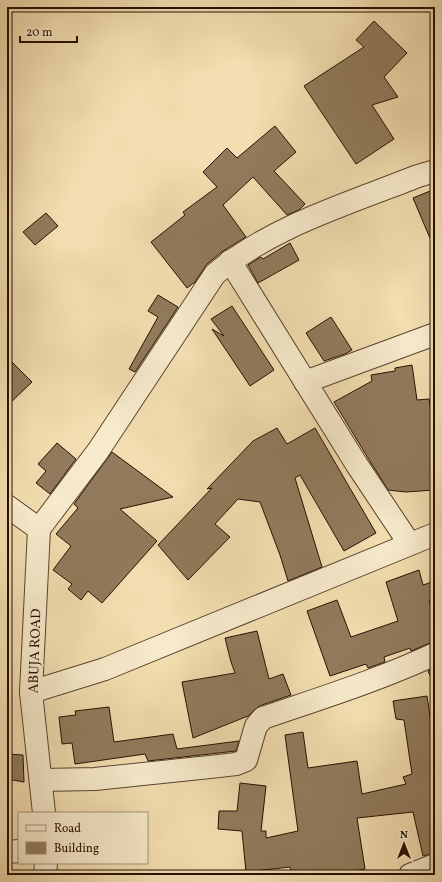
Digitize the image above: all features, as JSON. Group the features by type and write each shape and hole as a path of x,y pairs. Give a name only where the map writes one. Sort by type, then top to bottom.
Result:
{"street":[{"path":"7,506 39,529 98,451 215,274 230,261 262,241 312,218 418,176 435,171"},
{"path":"230,261 357,465 409,543"},
{"path":"305,382 435,334"},
{"name":"ABUJA ROAD","path":"39,529 31,692 44,812"},
{"path":"31,692 105,669 409,543 435,534"},
{"path":"41,780 95,779 219,766 242,762 246,760 256,726 263,718 367,683 401,670 435,654"},
{"path":"7,852 18,851"},
{"path":"45,875 46,864"},
{"path":"410,875 435,865"}],"building":[{"path":"374,21 407,53 384,77 398,97 372,105 394,139 356,164 304,86 364,47 356,40"},
{"path":"275,126 296,152 274,171 305,204 299,210 287,215 253,177 223,205 246,237 223,251 207,264 195,282 187,288 151,242 185,215 183,212 217,187 203,172 227,148 237,158"},
{"path":"435,189 435,250 413,198"},
{"path":"46,213 58,226 35,245 23,232"},
{"path":"290,243 299,260 258,283 248,265 261,257 263,259"},
{"path":"158,295 178,307 135,372 129,369 158,317 148,311"},
{"path":"232,306 274,370 250,386 212,329 224,336 211,319"},
{"path":"331,317 352,350 324,361 306,333"},
{"path":"7,357 32,382 7,406"},
{"path":"412,365 417,400 429,399 432,415 435,415 435,490 406,492 388,490 334,402 372,381 371,375 395,371 395,368"},
{"path":"277,428 287,444 315,428 376,533 344,551 300,475 295,478 322,567 288,581 260,502 238,499 215,524 230,537 188,580 158,545 212,488 207,489 253,441"},
{"path":"57,443 76,459 50,494 36,483 46,471 38,464"},
{"path":"112,452 173,497 120,509 157,541 102,603 88,591 81,600 68,589 72,584 53,570 71,546 56,534 78,508 74,504"},
{"path":"419,570 423,585 435,581 435,598 429,601 435,619 435,642 411,651 410,648 384,657 385,662 368,668 366,664 330,676 307,611 337,600 351,637 398,621 386,582"},
{"path":"257,631 269,679 283,674 291,695 259,706 248,716 193,738 182,682 235,673 225,638"},
{"path":"435,668 435,687 428,671"},
{"path":"427,696 435,750 435,853 423,856 413,812 357,818 365,869 330,875 292,875 290,867 246,872 242,831 218,829 219,811 237,811 240,783 266,786 261,831 266,831 266,838 298,831 285,735 303,732 308,768 357,761 362,794 406,784 403,777 412,774 404,720 396,719 393,701"},
{"path":"109,707 114,742 173,734 177,749 239,741 236,751 148,761 145,754 75,764 72,743 62,744 59,717 76,715 75,711"},
{"path":"7,754 23,755 24,782 7,779"}]}
